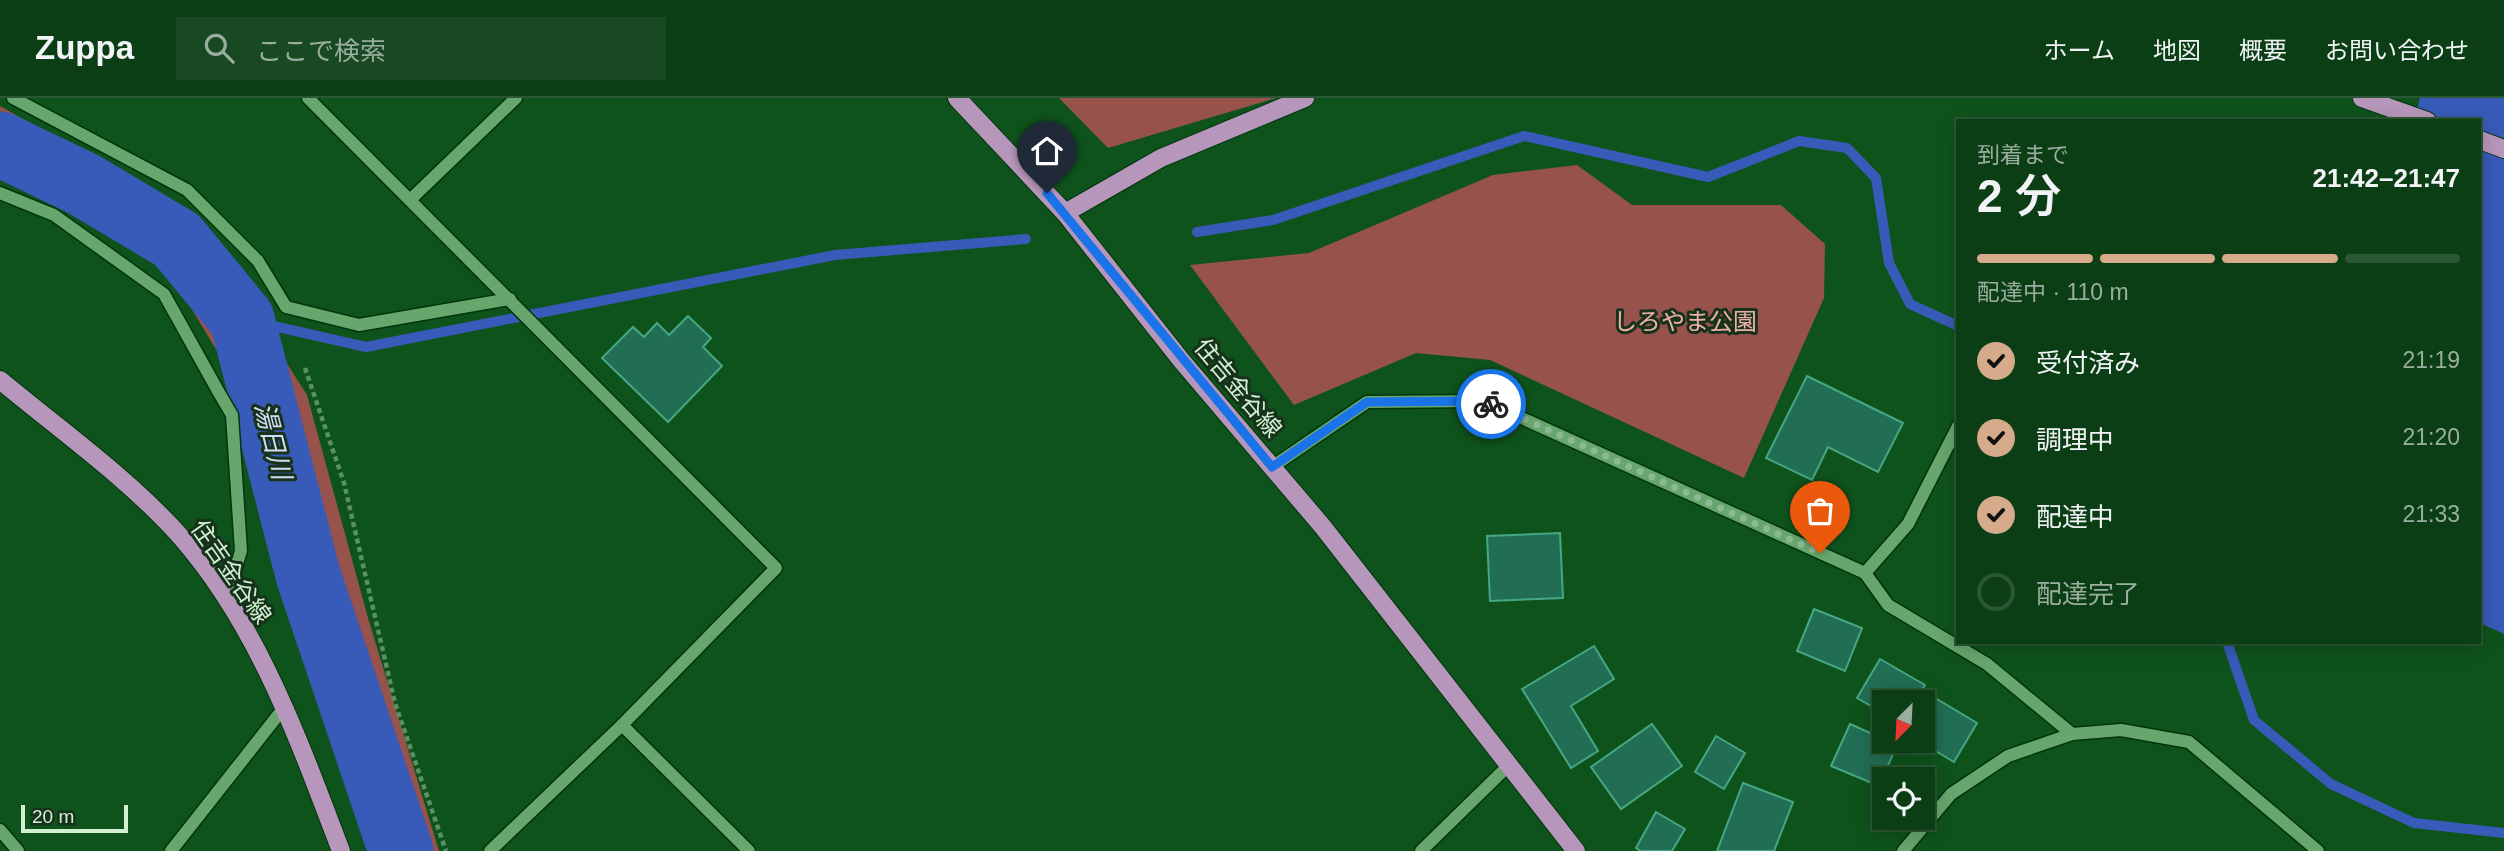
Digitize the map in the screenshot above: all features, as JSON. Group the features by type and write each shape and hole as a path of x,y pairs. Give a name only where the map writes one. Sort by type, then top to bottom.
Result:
{"main road":[{"name":"住吉金谷線","path":"957,98 1065,213 1181,360 1388,609 1576,851"},
{"path":"1065,213 1161,158 1305,98"},
{"path":"2370,100 2422,119"},
{"path":"2481,140 2504,149"},
{"name":"住吉金谷線","path":"0,380 110,471 180,537 226,599 286,705 341,851"}],"street":[{"path":"13,98 187,190 258,261 286,307 359,326 513,302"},
{"path":"309,98 776,568 622,725 490,851"},
{"path":"411,200 516,98"},
{"path":"0,192 54,215 164,294 232,415 241,551 226,599"},
{"path":"1272,467 1367,402 1484,401 1865,572 1888,605 1987,664 2072,734"},
{"path":"1865,572 1908,524 1956,430"},
{"path":"171,851 286,705"},
{"path":"622,725 749,851"},
{"path":"1903,851 1951,793 2008,756 2072,734 2121,730 2189,742 2318,851"},
{"path":"1422,851 1508,766"},
{"path":"0,830 18,851"}],"path":[{"path":"305,368 344,482 395,703 446,851"}],"green space":[{"path":"1059,98 1276,98 1108,148"},
{"path":"0,106 193,216 307,395 368,618 439,851 376,851 250,406 166,266 0,169"},
{"name":"しろやま公園","path":"1577,165 1632,205 1781,205 1825,244 1824,298 1744,478 1490,360 1416,353 1294,405 1190,265 1309,253 1493,175"}],"water":[{"path":"2420,98 2504,98 2504,634 2481,623 2481,119 2415,119"}],"building":[{"path":"688,316 711,338 703,347 722,366 668,422 602,358 633,327 644,337 657,323 669,335"},
{"path":"1807,376 1903,423 1878,472 1828,447 1812,480 1766,458"},
{"path":"1560,533 1563,598 1490,601 1487,536"},
{"path":"1814,609 1862,628 1845,671 1797,651"},
{"path":"1594,646 1614,679 1571,706 1598,751 1571,768 1522,689"},
{"path":"1880,659 1925,685 1922,690 1872,690 1872,707 1857,698"},
{"path":"1936,698 1977,723 1954,762 1936,751"},
{"path":"1652,724 1682,766 1621,809 1591,767"},
{"path":"1850,724 1872,734 1872,753 1893,753 1887,767 1872,767 1872,783 1831,766"},
{"path":"1716,736 1745,753 1724,789 1695,772"},
{"path":"1743,783 1793,802 1774,851 1717,851"},
{"path":"1656,812 1685,829 1672,851 1641,851 1636,848"}],"waterway":[{"path":"1197,232 1273,220 1524,136 1708,177 1799,141 1847,148 1876,178 1889,263 1910,304 1956,325"},
{"name":"湯日川","path":"0,144 83,184 177,240 242,319 308,575 401,851"},
{"path":"242,319 366,347 835,255 1026,239"},
{"path":"2228,644 2254,720 2331,784 2414,823 2504,833"}],"way so far":[{"path":"1491,404 1820,553"}],"route":[{"path":"1047,193 1181,360 1272,467 1367,402 1484,401 1491,404"}]}
